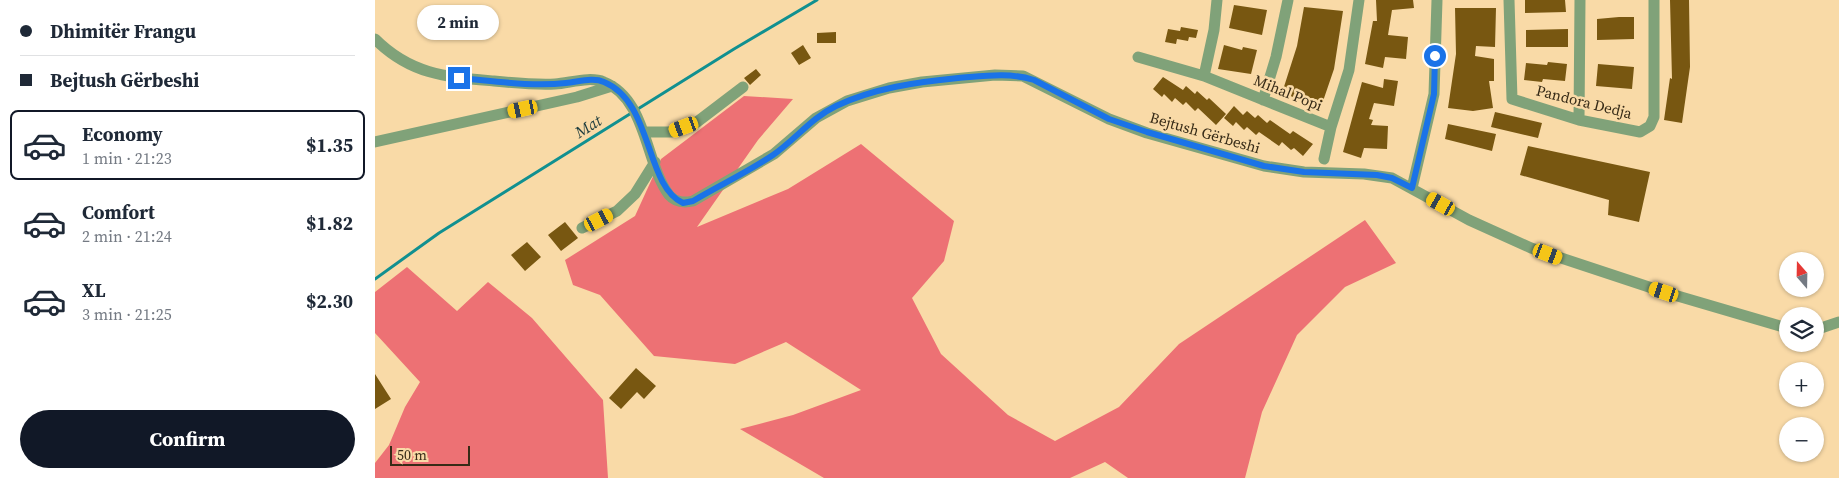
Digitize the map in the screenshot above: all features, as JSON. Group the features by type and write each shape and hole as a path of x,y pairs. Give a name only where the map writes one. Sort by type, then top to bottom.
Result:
{"street":[{"path":"1204,76 1214,30 1217,0"},
{"path":"1263,100 1276,56 1288,0"},
{"name":"Mihal Popi","path":"1138,57 1204,76 1331,127 1349,70 1359,0"},
{"path":"1412,188 1434,94 1437,0"},
{"name":"Pandora Dedja","path":"1509,0 1512,99 1579,120 1640,132 1650,126 1654,117 1654,0"},
{"path":"1579,120 1580,0"},
{"path":"375,39 386,50 408,64 443,76 552,84 599,80 612,86"},
{"name":"Bejtush Gërbeshi","path":"612,86 627,101 644,132 669,195 683,203 693,201 758,164 774,154 816,118 847,101 889,88 923,82 1008,75 1034,80 1109,119 1264,166 1297,171 1377,175 1392,178 1469,220 1531,248 1664,292 1779,326"},
{"path":"375,142 577,97 612,86"},
{"path":"644,132 671,132 697,122 743,87"},
{"path":"1324,159 1331,127"},
{"path":"582,228 617,211 635,194 655,162"},
{"path":"1824,327 1839,322"}],"shaded area":[{"path":"744,96 793,99 758,140 697,227 788,189 861,144 954,221 944,261 912,298 941,354 1008,415 1055,441 1119,407 1179,344 1365,220 1396,263 1345,287 1297,335 1262,412 1245,478 1128,478 1105,462 1070,478 824,478 740,429 793,415 861,390 786,342 735,364 654,356 600,295 573,285 565,260 635,216 661,159"},
{"path":"407,267 457,311 488,282 532,318 603,400 608,478 375,478 375,463 389,445 405,407 420,382 375,333 375,292"}],"building":[{"path":"1376,0 1413,0 1414,8 1392,10 1388,35 1408,37 1406,59 1385,57 1383,68 1365,64 1373,21 1377,21"},
{"path":"1525,0 1565,0 1566,12 1525,13"},
{"path":"1670,0 1689,0 1690,67 1682,123 1664,120 1670,78 1672,79"},
{"path":"1234,5 1267,10 1262,35 1229,28"},
{"path":"1304,7 1343,11 1334,69 1321,107 1282,93 1297,46"},
{"path":"1455,8 1496,8 1495,47 1476,46 1475,56 1494,59 1494,81 1489,81 1493,108 1473,111 1448,108 1456,54"},
{"path":"1634,17 1634,39 1597,40 1597,19"},
{"path":"1181,27 1198,30 1196,38 1189,37 1188,41 1177,39 1176,44 1165,42 1168,29 1180,31"},
{"path":"1568,29 1568,47 1526,47 1526,30"},
{"path":"836,32 836,43 817,43 817,33"},
{"path":"803,45 811,58 799,65 791,53"},
{"path":"1224,45 1242,50 1243,47 1257,50 1251,74 1218,69"},
{"path":"1548,62 1567,64 1565,81 1543,79 1542,82 1524,80 1526,63 1547,65"},
{"path":"1598,64 1634,67 1632,89 1596,86"},
{"path":"756,69 761,75 750,85 744,78"},
{"path":"1163,77 1183,90 1186,86 1195,94 1197,91 1207,100 1209,98 1226,114 1216,125 1198,108 1195,111 1186,102 1183,105 1175,98 1172,102 1164,94 1162,97 1153,89"},
{"path":"1384,79 1398,81 1394,106 1374,103 1369,119 1373,120 1371,125 1388,126 1387,149 1364,148 1361,158 1343,152 1362,82 1383,88"},
{"path":"1234,106 1243,115 1247,111 1255,118 1258,115 1267,123 1270,120 1290,134 1293,131 1313,144 1303,156 1294,148 1291,150 1282,142 1279,146 1259,132 1256,135 1247,127 1244,130 1236,122 1233,126 1224,118"},
{"path":"1495,112 1542,123 1538,138 1491,127"},
{"path":"1448,124 1496,134 1492,151 1445,139"},
{"path":"1528,146 1650,172 1639,222 1608,215 1609,200 1520,175"},
{"path":"565,222 578,238 561,251 548,235"},
{"path":"527,242 541,257 525,271 511,255"},
{"path":"636,368 656,386 644,399 637,392 621,409 609,398"},
{"path":"375,374 391,399 375,409"}],"waterway":[{"name":"Mat","path":"375,279 439,233 734,49 817,0"}],"route":[{"path":"459,78 552,84 589,80 605,82 622,94 627,101 644,132 669,195 683,203 693,201 753,168 774,154 816,118 847,101 905,85 995,75 1023,76 1109,119 1264,166 1304,172 1377,175 1392,178 1412,188 1434,94 1435,56"}]}
